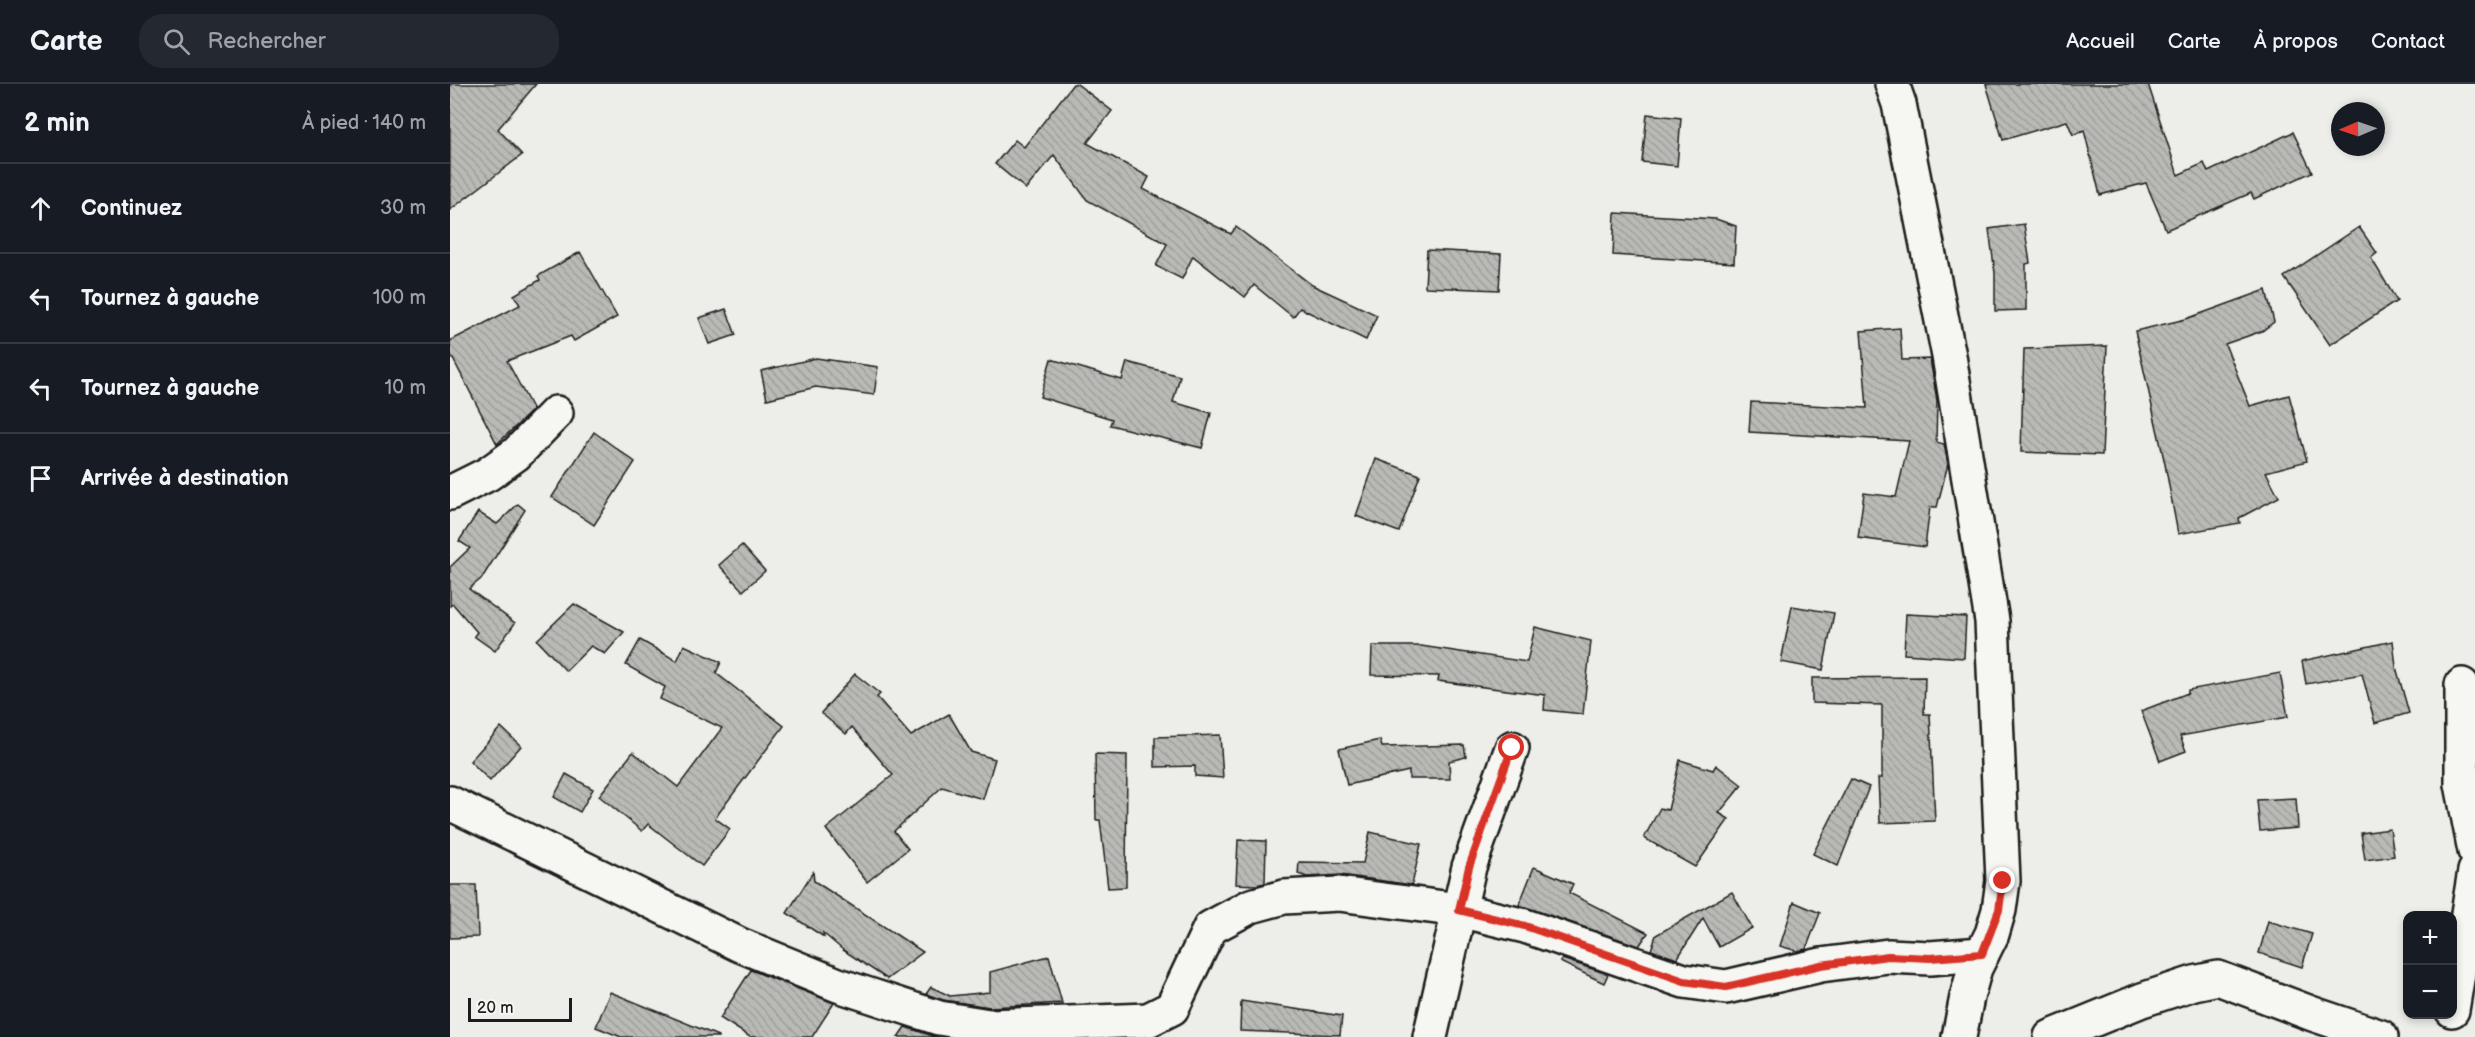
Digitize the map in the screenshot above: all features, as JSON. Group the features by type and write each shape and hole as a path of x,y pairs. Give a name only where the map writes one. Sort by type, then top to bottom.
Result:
{"street":[{"path":"1892,84 1899,104 1949,356 1992,621 2003,881 1999,910 1966,997 1959,1037"},
{"path":"450,493 488,474 516,454 556,413"},
{"path":"2462,685 2462,784 2475,851"},
{"path":"1430,1037 1469,867 1512,748"},
{"path":"450,803 740,945 849,989 939,1018 989,1026 1148,1020 1172,1008 1210,928 1251,906 1284,897 1339,894 1459,910 1525,926 1684,981 1726,987 1821,965 1888,956 1930,958 1982,954"},
{"path":"2457,981 2475,871"},
{"path":"2051,1037 2142,1000 2194,983 2218,978 2381,1037"},
{"path":"2448,1037 2451,1019"}],"building":[{"path":"450,84 536,84 498,129 522,155 450,210"},
{"path":"1073,84 1077,84 1112,111 1087,143 1149,177 1143,189 1231,234 1236,227 1312,285 1377,315 1366,340 1300,308 1293,317 1254,285 1245,297 1193,256 1182,279 1156,266 1167,244 1087,200 1054,155 1026,189 995,164 1015,140 1024,147"},
{"path":"1986,84 2148,84 2178,175 2204,163 2208,172 2293,132 2312,172 2254,199 2251,193 2166,230 2146,183 2100,195 2084,130 2073,135 2067,121 2003,140"},
{"path":"1647,114 1681,118 1677,166 1642,162"},
{"path":"1615,213 1716,219 1736,226 1734,263 1613,255"},
{"path":"2024,224 2030,263 2026,264 2026,310 1995,311 1995,273 1989,229"},
{"path":"2359,227 2377,253 2371,258 2397,301 2330,345 2284,277"},
{"path":"1427,250 1501,254 1499,290 1425,287"},
{"path":"580,252 617,317 574,341 571,336 507,361 533,410 497,444 450,353 450,341 520,305 514,295 540,280 538,276"},
{"path":"2266,290 2274,322 2262,331 2225,344 2250,406 2289,395 2307,461 2266,472 2279,497 2239,518 2240,523 2178,534 2135,331 2186,319"},
{"path":"726,309 736,335 709,344 699,318"},
{"path":"1900,328 1902,360 1930,359 1937,401 1936,442 1944,444 1948,464 1937,507 1930,507 1925,547 1858,538 1864,493 1896,497 1909,441 1749,432 1751,402 1867,408 1861,331"},
{"path":"2107,346 2102,455 2021,452 2024,349"},
{"path":"816,358 878,367 874,395 816,387 767,399 761,371"},
{"path":"1051,359 1122,380 1127,362 1180,376 1173,402 1211,413 1202,448 1110,425 1112,419 1040,397"},
{"path":"594,432 635,462 594,525 552,497"},
{"path":"1376,459 1420,475 1399,532 1356,516"},
{"path":"518,504 525,510 482,578 469,589 515,623 495,651 474,636 477,632 453,604 450,606 450,567 470,548 459,541 478,512 497,524"},
{"path":"742,545 765,571 743,591 719,565"},
{"path":"574,604 624,632 605,654 591,646 566,671 537,640"},
{"path":"1792,606 1834,613 1823,670 1781,662"},
{"path":"1906,614 1966,617 1964,658 1904,654"},
{"path":"1535,627 1591,641 1583,714 1544,710 1545,695 1438,681 1439,676 1371,675 1372,646 1421,646 1527,662"},
{"path":"640,640 677,661 684,645 721,662 716,673 784,726 715,818 730,829 702,866 648,824 642,831 599,796 633,752 678,787 722,728 660,699 665,687 626,665"},
{"path":"2393,641 2396,667 2409,713 2375,723 2362,674 2306,684 2302,661"},
{"path":"2280,673 2288,717 2180,736 2186,751 2160,761 2141,711 2188,693 2188,690"},
{"path":"855,674 880,694 877,697 911,736 949,714 971,752 995,759 983,799 942,787 894,831 908,849 867,882 826,829 893,775 852,727 846,734 821,713"},
{"path":"1925,677 1924,714 1930,714 1935,821 1880,823 1878,778 1882,778 1882,705 1812,703 1812,678"},
{"path":"501,727 521,746 490,781 470,761"},
{"path":"1220,735 1223,778 1195,776 1195,766 1155,767 1155,737"},
{"path":"1380,740 1382,747 1464,745 1466,757 1449,761 1450,779 1409,779 1409,771 1347,785 1339,749"},
{"path":"1095,754 1127,755 1126,887 1108,888 1100,820 1096,820"},
{"path":"1680,760 1713,770 1716,765 1742,785 1719,813 1729,819 1695,867 1644,838 1660,808 1668,810"},
{"path":"566,774 593,789 580,812 554,797"},
{"path":"1851,779 1869,787 1838,866 1813,854"},
{"path":"2296,798 2298,828 2260,831 2257,800"},
{"path":"2390,829 2394,856 2365,860 2361,833"},
{"path":"1370,832 1421,844 1412,885 1341,875 1307,877 1298,874 1299,862 1363,863"},
{"path":"1238,840 1266,841 1265,883 1236,884"},
{"path":"1534,867 1573,884 1569,893 1648,933 1639,946 1519,905"},
{"path":"813,872 814,881 923,952 887,979 843,950 823,933 824,937 787,913"},
{"path":"450,885 476,885 478,937 450,938"},
{"path":"1732,892 1752,928 1719,947 1703,918 1677,959 1651,950 1656,935"},
{"path":"1794,902 1820,913 1806,949 1797,951 1780,946"},
{"path":"2268,921 2312,934 2302,967 2259,953"},
{"path":"1049,956 1062,1003 990,1007 943,1000 926,994 931,987 950,996 990,992 990,972"},
{"path":"1562,959 1608,974 1604,983 1560,962"},
{"path":"751,970 834,1003 812,1037 750,1037 720,1018"},
{"path":"610,992 718,1037 621,1037 596,1027"},
{"path":"1241,1001 1342,1016 1340,1035 1240,1031"},
{"path":"905,1027 933,1036 939,1037 898,1037"}],"route":[{"path":"1512,748 1469,867 1459,910 1525,926 1684,981 1726,987 1821,965 1888,956 1930,958 1982,954 1992,934 1999,910 2003,881"}]}
